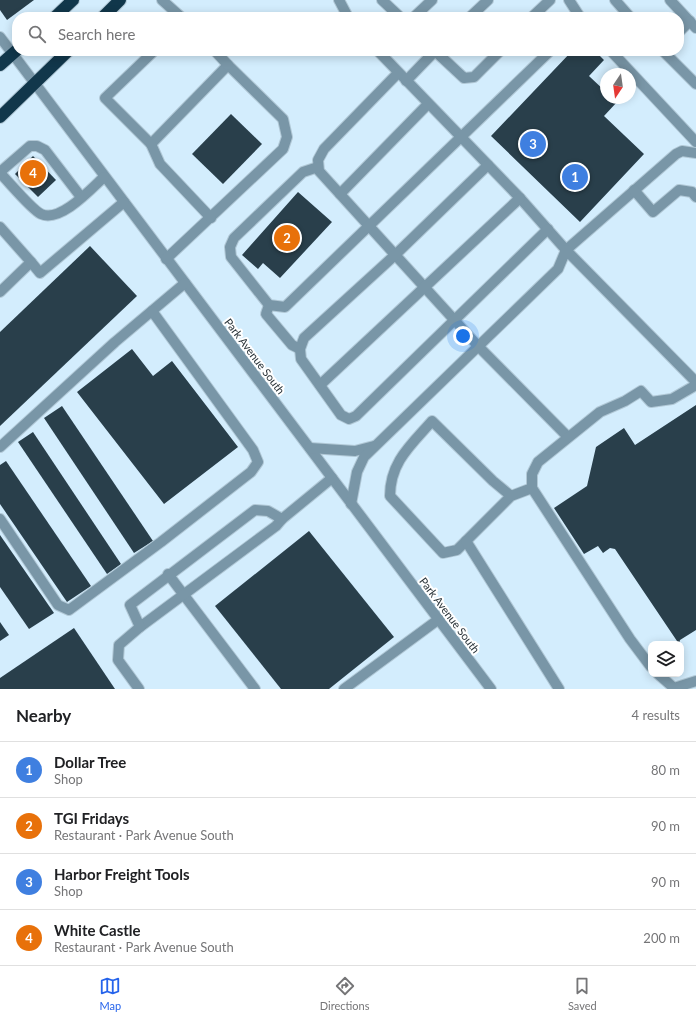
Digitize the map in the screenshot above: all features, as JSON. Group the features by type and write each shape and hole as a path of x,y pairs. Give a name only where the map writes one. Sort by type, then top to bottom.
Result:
{"highway":[{"path":"60,12 73,0"},
{"path":"108,12 120,0"},
{"path":"0,65 12,54"},
{"path":"0,117 63,56"}],"street":[{"path":"162,0 176,12"},
{"path":"339,0 345,12"},
{"path":"382,0 395,12"},
{"path":"419,12 432,0"},
{"path":"475,12 488,0"},
{"path":"537,12 550,0"},
{"path":"569,0 577,12"},
{"path":"615,0 626,12"},
{"path":"670,0 681,12"},
{"path":"684,15 693,25 684,30"},
{"name":"Park Avenue South","path":"0,37 12,50"},
{"name":"Park Avenue South","path":"16,56 34,84 491,689"},
{"path":"149,56 105,98 151,144 160,164 211,218"},
{"path":"166,259 283,149 287,137 283,119 220,56"},
{"path":"383,56 520,198 566,250 696,384 672,399 651,402 641,391 625,401 600,412 538,462 532,474 532,488 630,640 648,663"},
{"path":"406,81 430,56"},
{"path":"440,56 464,78 474,78 495,56"},
{"path":"318,166 303,172 234,238 230,247 231,257 269,305 285,306 462,138 545,56"},
{"path":"616,56 696,142"},
{"path":"668,56 696,84"},
{"path":"151,144 228,65"},
{"path":"398,73 324,149 318,160 319,171 454,321 568,437"},
{"path":"340,194 428,104"},
{"path":"81,197 47,152 37,146 30,146 0,172 40,213 49,216 59,214 81,197 104,177"},
{"path":"351,504 360,465 374,446 558,269 566,250 676,154 682,151 696,153"},
{"path":"488,165 395,255 304,338 300,349 301,359 341,415 349,419 356,416 548,229"},
{"path":"634,190 653,212 679,190 692,192 696,197"},
{"path":"320,385 520,198"},
{"path":"0,227 40,273 124,202"},
{"path":"0,292 30,262"},
{"path":"0,447 115,342 185,283"},
{"path":"269,305 266,314 292,345 300,349"},
{"path":"0,519 58,605 69,610 161,542 251,472 258,462 253,450 152,311"},
{"path":"511,496 493,481 432,421 404,452 396,465 390,488 390,496 444,553 457,550 511,496 532,488"},
{"path":"310,448 355,451 374,446"},
{"path":"139,689 118,660 119,645 140,627 276,526 282,519 332,478"},
{"path":"140,627 130,605 168,574 255,510 268,511 282,519"},
{"path":"466,541 559,689"},
{"path":"168,574 183,596 255,689"},
{"path":"344,689 439,619"},
{"path":"661,677 672,688 696,681"}],"building":[{"path":"0,0 34,0 18,12 12,12 12,16 7,20 0,10"},
{"path":"567,56 600,56 604,60 589,76 600,86 600,104 615,104 604,116 644,154 580,222 491,136"},
{"path":"231,114 262,144 223,184 192,154"},
{"path":"33,156 56,180 38,197 15,174"},
{"path":"298,192 332,222 280,278 263,263 258,269 242,255"},
{"path":"90,246 137,296 0,426 0,332"},
{"path":"132,349 153,376 172,361 238,447 164,504 77,392"},
{"path":"696,405 696,630 680,641 677,641 615,549 610,548 603,553 598,546 584,554 554,508 587,486 596,447 624,428 635,445"},
{"path":"62,406 153,541 134,553 44,418"},
{"path":"33,432 121,564 107,574 18,442"},
{"path":"6,461 91,586 67,602 0,504 0,465"},
{"path":"309,531 394,637 329,689 281,689 215,606"},
{"path":"0,535 54,613 29,629 0,587"},
{"path":"0,622 9,635 0,641"},
{"path":"74,628 115,689 0,689 0,678"}],"place":[{"name":"Harbor Freight Tools","path":"533,144"},
{"name":"White Castle","path":"33,173"},
{"name":"Dollar Tree","path":"575,177"},
{"name":"TGI Fridays","path":"287,238"}]}
